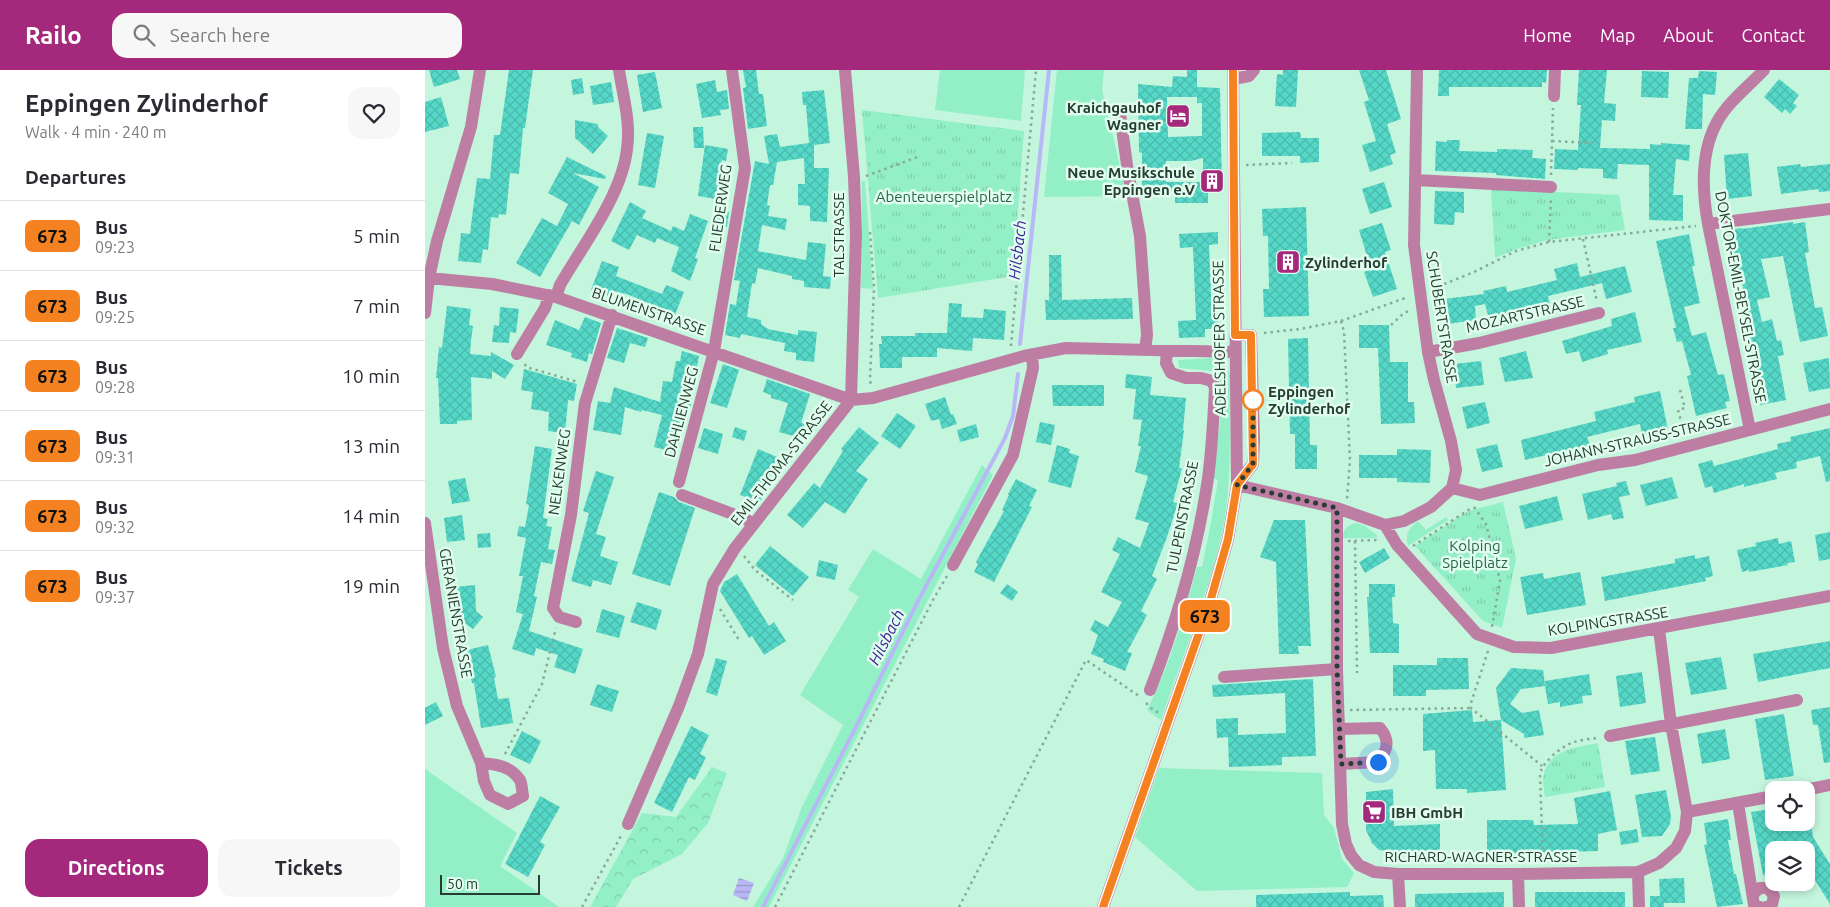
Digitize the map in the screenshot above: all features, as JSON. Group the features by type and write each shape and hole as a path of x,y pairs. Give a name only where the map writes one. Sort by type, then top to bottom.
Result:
{"street":[{"path":"425,313 429,278 437,241 471,127 480,70"},
{"path":"517,354 560,285 618,185 627,150 628,135 619,70"},
{"name":"FLIEDERWEG","path":"714,351 745,168 732,70"},
{"name":"TALSTRASSE","path":"845,70 854,177 856,234 851,400"},
{"path":"1233,74 1249,76 1254,70"},
{"name":"SCHUBERTSTRASSE","path":"1417,70 1413,245 1428,352 1451,441 1456,470 1452,488"},
{"path":"1553,96 1555,70"},
{"name":"DOKTOR-EMIL-BEYSEL-STRASSE","path":"1750,430 1703,198 1705,162 1709,141 1717,122 1731,103 1764,70"},
{"name":"ADELSHOFER STRASSE","path":"1103,907 1210,602 1228,539 1237,485 1233,74"},
{"path":"1120,114 1139,236 1147,335 1145,350"},
{"path":"1415,180 1551,187"},
{"path":"1707,224 1830,209"},
{"name":"BLUMENSTRASSE","path":"429,278 492,284 553,296 612,315 851,400"},
{"name":"MOZARTSTRASSE","path":"1428,352 1479,343 1599,313"},
{"name":"NELKENWEG","path":"559,617 553,608 571,515 585,403 612,315"},
{"path":"1235,335 1251,335 1253,464 1237,485 1341,510 1385,525 1404,521 1431,507 1452,488"},
{"name":"EMIL-THOMA-STRASSE","path":"628,824 679,706 698,654 713,584 735,548 851,400 873,398 1012,360 1066,348 1236,352"},
{"name":"DAHLIENWEG","path":"679,482 714,351"},
{"name":"TULPENSTRASSE","path":"1150,690 1170,639 1186,583 1207,490 1215,388 1212,380 1186,378 1171,372 1166,363 1167,351"},
{"path":"953,565 1013,455 1033,368 1032,355"},
{"name":"JOHANN-STRAUSS-STRASSE","path":"1452,488 1474,500 1480,495 1598,465 1635,460 1830,409"},
{"path":"682,495 746,519 753,525"},
{"name":"RICHARD-WAGNER-STRASSE","path":"1341,510 1337,541 1337,669 1342,824 1346,844 1359,865 1374,872 1398,874 1638,872 1659,863 1677,848 1685,831 1687,812 1671,724 1659,629"},
{"name":"GERANIENSTRASSE","path":"425,523 428,565 443,648 457,706 481,763 484,781 490,795 508,804 523,796 520,781 509,770 499,765"},
{"name":"KOLPINGSTRASSE","path":"1385,525 1403,552 1477,634 1514,647 1551,648 1830,596"},
{"path":"559,617 576,622"},
{"path":"1224,677 1337,669"},
{"path":"1610,736 1797,700"},
{"path":"1339,729 1380,728 1385,734 1387,747 1384,755 1378,762 1341,764"},
{"path":"481,763 499,765"},
{"path":"1815,788 1830,785"},
{"path":"1687,812 1765,798"},
{"path":"1738,803 1757,904"},
{"path":"1638,872 1639,907"},
{"path":"1398,874 1400,907"},
{"path":"1518,874 1519,907"}],"path":[{"path":"1012,360 1010,352 1036,70"},
{"path":"1549,242 1553,96"},
{"path":"1552,141 1593,143"},
{"path":"854,177 866,176 920,156"},
{"path":"1234,165 1292,163"},
{"path":"1251,335 1300,329 1341,321 1419,294 1474,272 1516,251 1549,242 1707,224"},
{"path":"1583,239 1599,313"},
{"path":"1391,325 1404,313 1409,312"},
{"path":"1341,321 1344,331 1350,460 1348,492 1341,510"},
{"path":"517,354 522,358 526,367 589,385"},
{"path":"1680,390 1685,408 1678,410 1688,446"},
{"path":"1403,552 1467,509 1474,500 1487,524 1500,580 1492,627"},
{"path":"1337,541 1379,540 1385,525"},
{"path":"1355,541 1357,673"},
{"path":"735,548 755,570 793,600"},
{"path":"776,906 934,598 953,565"},
{"path":"709,599 715,602 739,640"},
{"path":"499,765 542,684 559,617"},
{"path":"1471,708 1491,640"},
{"path":"959,907 1086,660 1143,699 1151,708 1169,718"},
{"path":"1338,710 1471,708 1542,766"},
{"path":"1544,874 1540,774 1542,766 1562,747 1572,742 1610,736"},
{"path":"582,907 628,824"}],"green space":[{"path":"940,70 1025,70 1021,121 935,110"},
{"path":"1057,70 1104,70 1102,90 1127,196 1044,197"},
{"name":"Abenteuerspielplatz","path":"862,110 1024,131 1013,276 878,298"},
{"path":"862,181 865,181 873,289 861,288"},
{"path":"1491,189 1619,195 1625,230 1547,240 1495,258"},
{"path":"1213,358 1223,362 1230,374 1230,456 1225,518 1208,584 1161,720 1147,710 1182,621 1197,567 1202,567 1218,480 1213,478 1220,423 1221,384 1213,371 1179,368 1178,360"},
{"path":"982,465 993,475 769,907 753,907 783,858 801,809 843,725 800,695 859,597 848,590 873,549 921,579"},
{"name":"Kolping Spielplatz","path":"1503,502 1516,559 1502,628 1483,621 1415,546 1468,511"},
{"path":"1446,517 1448,520 1408,546 1408,532 1418,521 1426,530"},
{"path":"1356,523 1365,526 1378,536 1376,538 1342,538 1346,528"},
{"path":"1598,743 1605,787 1545,797 1543,776 1553,759 1566,750"},
{"path":"712,767 727,773 708,823 682,854 633,879 616,907 590,907 642,813 676,817"},
{"path":"1159,768 1322,773 1324,815 1334,828 1342,859 1354,873 1347,887 1197,891 1135,837"},
{"path":"425,769 517,833 500,866 559,907 425,907"}],"water":[{"path":"739,878 754,883 747,901 733,895"}],"building":[{"path":"429,70 457,70 460,79 434,87"},
{"path":"509,70 533,70 525,128 523,128 519,174 510,173 506,215 499,214 498,218 491,217 488,250 483,249 481,263 458,261 461,233 470,234 477,178 490,179 494,135 500,135"},
{"path":"743,70 756,70 759,94 763,94 767,126 748,129 743,88 746,87"},
{"path":"1187,70 1197,70 1197,87 1220,88 1222,191 1208,191 1208,203 1175,203 1175,192 1142,192 1142,153 1139,152 1138,84 1172,87 1173,76 1187,77","holes":["1167,97 1197,97 1197,103 1202,103 1202,136 1168,137","1203,158 1203,182 1166,182 1166,161 1191,161"]},
{"path":"1283,70 1298,70 1296,107 1275,106 1277,74 1283,75"},
{"path":"1359,70 1386,70 1401,119 1387,124 1396,153 1390,155 1393,164 1370,172 1362,145 1376,141 1364,102 1369,100"},
{"path":"1439,70 1547,70 1546,83 1542,82 1542,87 1449,87 1449,96 1438,96"},
{"path":"1579,70 1607,70 1604,103 1616,104 1615,121 1602,120 1600,148 1650,149 1650,144 1661,145 1661,143 1690,145 1689,161 1676,159 1673,195 1683,195 1683,221 1649,220 1649,165 1618,164 1617,179 1603,178 1603,169 1554,169 1555,149 1578,150 1581,105 1577,105"},
{"path":"1642,71 1669,72 1668,98 1641,97"},
{"path":"1699,71 1717,72 1715,95 1703,94 1702,129 1685,129 1689,78 1698,78"},
{"path":"655,72 662,108 643,112 637,75"},
{"path":"582,78 584,93 573,95 571,80"},
{"path":"1779,79 1799,95 1793,103 1797,106 1790,114 1785,109 1782,113 1764,97"},
{"path":"715,80 717,92 727,90 729,109 720,110 721,115 702,118 696,84"},
{"path":"611,82 614,102 593,105 590,86"},
{"path":"824,90 830,143 814,145 814,168 829,168 827,222 810,221 810,206 798,205 798,184 805,184 804,158 777,162 773,185 770,185 767,205 770,206 768,216 787,219 785,230 762,225 758,251 806,260 808,242 826,244 823,276 831,277 830,289 804,287 804,281 792,279 792,276 758,268 755,284 752,283 747,317 761,320 761,324 768,329 798,335 798,330 817,332 814,362 796,360 796,353 784,351 785,343 741,334 740,338 725,335 730,304 736,305 740,281 734,280 755,161 769,164 764,136 777,134 780,147 809,143 806,105 803,105 802,92"},
{"path":"441,97 449,126 425,132 425,102"},
{"path":"575,120 598,124 598,127 608,136 593,154 575,138"},
{"path":"693,127 703,127 704,148 694,148"},
{"path":"1300,132 1301,138 1319,138 1319,162 1300,163 1300,156 1262,156 1262,133"},
{"path":"647,133 664,136 655,188 638,185"},
{"path":"1447,140 1460,140 1459,151 1497,152 1497,149 1533,150 1532,158 1546,159 1545,179 1496,175 1496,173 1435,171 1436,141 1447,142"},
{"path":"705,145 728,149 726,161 722,160 716,199 698,196"},
{"path":"1748,153 1752,196 1727,199 1724,155"},
{"path":"567,157 606,176 605,179 573,173 599,187 579,225 572,221 540,277 516,263 542,218 557,226 568,204 548,193"},
{"path":"1800,164 1801,167 1830,164 1830,191 1819,192 1818,189 1781,194 1777,167"},
{"path":"1384,182 1392,207 1370,214 1362,189"},
{"path":"1435,191 1464,192 1464,213 1455,212 1454,225 1434,224"},
{"path":"630,202 646,211 642,218 671,231 673,226 684,231 690,214 708,221 695,258 698,259 690,281 671,271 679,247 657,238 655,243 637,235 629,250 611,241"},
{"name":"Zylinderhof","path":"1306,207 1309,316 1264,317 1263,289 1269,289 1268,236 1263,236 1262,209"},
{"path":"718,210 729,212 727,227 715,225"},
{"path":"1793,222 1793,224 1805,222 1809,252 1805,253 1815,308 1822,307 1828,336 1800,342 1783,256 1761,259 1770,297 1757,300 1762,322 1772,319 1777,341 1781,340 1784,355 1778,356 1786,400 1760,405 1752,362 1754,362 1745,327 1747,326 1746,321 1751,320 1737,262 1735,262 1729,230"},
{"path":"1382,223 1391,250 1385,252 1397,289 1373,297 1364,272 1371,269 1359,230"},
{"path":"1218,232 1218,244 1209,245 1212,317 1218,316 1219,329 1205,329 1205,337 1179,338 1178,321 1196,320 1193,247 1180,248 1179,234"},
{"path":"1689,234 1695,266 1692,266 1700,303 1684,307 1692,336 1706,332 1718,375 1724,374 1730,401 1725,402 1727,408 1696,416 1687,376 1691,375 1682,341 1677,342 1673,328 1676,328 1656,241"},
{"path":"1049,255 1061,255 1062,300 1132,298 1133,319 1046,320 1045,300 1049,300"},
{"path":"602,261 619,267 616,276 662,294 666,285 684,292 673,320 655,313 658,307 629,295 611,290 608,296 591,290"},
{"path":"1577,263 1580,277 1625,266 1632,292 1606,299 1602,283 1548,296 1550,305 1489,319 1485,304 1475,306 1476,320 1447,324 1444,299 1484,294 1483,291 1506,286 1507,292 1557,280 1554,269"},
{"path":"949,303 962,304 961,317 983,318 984,309 1006,311 1004,340 973,338 972,351 937,348 937,357 902,357 902,368 880,368 879,344 882,344 881,336 915,336 915,333 947,333"},
{"path":"447,306 471,309 469,325 473,326 470,354 491,356 491,352 514,365 505,379 492,371 492,379 471,377 472,420 457,421 457,424 440,424 438,378 436,378 439,347 442,348"},
{"path":"500,307 519,309 516,333 510,332 509,343 492,342 494,325 499,326"},
{"path":"1635,312 1642,342 1607,350 1608,354 1582,362 1579,351 1566,354 1562,341 1612,326 1611,319"},
{"path":"585,317 601,323 592,354 589,353 587,362 571,357 572,353 546,345 555,320 579,330"},
{"path":"1359,325 1389,325 1390,362 1408,362 1408,402 1414,402 1415,423 1381,424 1378,348 1359,348"},
{"path":"617,328 648,338 645,347 630,343 624,363 607,358"},
{"path":"1308,338 1310,445 1317,445 1317,469 1295,469 1295,434 1290,434 1288,339"},
{"path":"682,351 699,356 697,367 694,366 689,394 693,395 690,408 684,407 673,452 654,447 662,415 642,410 641,412 625,407 621,435 593,430 598,401 610,403 614,387 660,402 663,381 672,382 676,361 680,361"},
{"path":"1526,351 1533,378 1505,382 1499,358"},
{"path":"1829,358 1830,388 1809,392 1803,363"},
{"path":"1481,361 1484,385 1456,388 1454,364"},
{"path":"723,364 739,370 727,408 710,403"},
{"path":"524,369 577,384 574,401 568,400 565,433 548,431 549,412 531,409 533,392 521,390"},
{"path":"1126,374 1152,377 1150,395 1186,398 1179,468 1182,468 1173,502 1178,503 1152,576 1157,579 1141,611 1147,615 1127,652 1132,653 1125,671 1103,662 1104,659 1091,654 1098,635 1090,630 1095,620 1108,627 1122,602 1101,592 1120,554 1112,550 1118,537 1140,548 1149,523 1135,519 1148,476 1135,472 1141,446 1138,446 1142,420 1133,419 1136,389 1125,388"},
{"path":"767,379 810,394 801,423 805,424 801,438 779,432 788,403 771,398 771,395 763,392"},
{"path":"1052,385 1104,385 1104,406 1053,406"},
{"path":"1660,391 1668,430 1642,436 1640,424 1587,437 1590,445 1525,460 1521,440 1596,421 1594,412 1635,402 1634,397"},
{"path":"945,397 951,415 953,414 957,424 942,429 939,419 931,421 925,404"},
{"path":"1485,402 1490,423 1467,429 1462,407"},
{"path":"897,413 916,426 900,449 881,436"},
{"path":"1040,422 1055,425 1051,445 1036,442"},
{"path":"976,424 979,437 960,442 957,430"},
{"path":"735,427 747,431 744,441 732,437"},
{"path":"859,427 879,443 856,471 868,479 845,514 825,502 803,528 787,515 814,483 820,488 843,451 841,449"},
{"path":"704,428 723,434 718,454 698,448"},
{"path":"1830,428 1830,481 1826,482 1820,456 1796,462 1797,468 1775,473 1777,479 1744,487 1744,484 1714,493 1712,486 1705,488 1698,464 1712,460 1714,466 1778,449 1777,444 1791,441 1790,437"},
{"path":"1497,444 1503,467 1482,472 1476,449"},
{"path":"1057,445 1070,449 1069,453 1079,456 1071,488 1048,482"},
{"path":"535,446 552,449 543,518 548,519 546,526 552,527 548,549 555,550 552,564 541,562 534,596 537,597 529,631 583,649 575,674 554,667 558,655 536,648 534,656 512,649 523,614 516,612 523,576 519,576 526,538 517,536 519,526 525,527 529,505 526,504"},
{"path":"758,449 777,457 760,502 740,495"},
{"path":"1397,449 1431,450 1430,483 1397,482 1397,478 1359,478 1359,455 1397,455"},
{"path":"596,471 614,477 596,534 606,537 600,556 618,562 611,585 593,580 591,587 571,581 589,513 583,511"},
{"path":"1672,477 1678,498 1646,506 1640,485"},
{"path":"465,478 470,501 452,504 448,481"},
{"path":"1016,479 1037,490 1029,506 1032,507 994,582 974,572 978,564 976,562 1004,511 1002,510 1008,494"},
{"path":"1626,481 1630,495 1619,497 1624,518 1613,520 1611,514 1588,520 1582,494 1617,486 1616,483"},
{"path":"659,492 674,497 679,502 695,508 670,586 632,574"},
{"path":"1557,496 1563,520 1525,529 1519,506"},
{"path":"462,515 465,540 447,542 444,518"},
{"path":"1274,520 1305,520 1311,646 1298,646 1299,654 1279,654 1276,562 1260,557"},
{"path":"1830,532 1830,559 1819,561 1815,535"},
{"path":"490,533 491,547 478,548 477,534"},
{"path":"1778,538 1779,544 1791,541 1795,562 1787,563 1788,565 1742,572 1737,550 1756,546 1755,543"},
{"path":"770,546 809,577 793,596 755,565"},
{"path":"1384,548 1390,558 1365,573 1359,562"},
{"path":"1695,555 1695,559 1709,556 1713,576 1705,578 1706,581 1605,601 1601,577 1675,563 1675,559"},
{"path":"819,560 838,565 835,580 816,576"},
{"path":"1580,572 1586,605 1527,615 1520,577 1543,573 1544,579"},
{"path":"737,574 769,626 774,622 786,641 764,655 752,636 749,638 720,591 724,582"},
{"path":"1007,584 1018,592 1012,601 1000,593"},
{"path":"1369,584 1395,584 1395,597 1392,597 1393,623 1399,624 1399,653 1370,653 1367,597 1369,597"},
{"path":"475,585 476,611 483,617 473,629 455,616 454,587"},
{"path":"637,602 662,610 656,630 630,622"},
{"path":"602,609 625,616 619,638 596,632"},
{"path":"1830,641 1830,668 1758,682 1753,654"},
{"path":"488,645 496,677 494,678 498,699 509,698 513,723 481,728 474,683 472,683 463,651"},
{"path":"1721,657 1727,689 1691,695 1685,663"},
{"path":"716,658 727,661 717,696 706,692"},
{"path":"1437,658 1468,658 1469,689 1426,690 1426,696 1393,696 1393,665 1437,665"},
{"path":"1511,668 1543,670 1545,685 1545,681 1589,674 1592,695 1582,696 1583,703 1560,707 1560,702 1548,704 1545,686 1521,689 1510,704 1522,713 1539,710 1544,735 1524,738 1524,734 1501,720 1496,688"},
{"path":"1642,672 1646,703 1620,707 1616,676"},
{"path":"1313,679 1316,756 1282,757 1282,765 1229,767 1228,737 1217,738 1216,719 1238,718 1238,735 1286,733 1285,693 1213,697 1212,685"},
{"path":"597,684 619,691 612,712 590,705"},
{"path":"436,702 443,716 425,725 425,708"},
{"path":"1830,707 1830,762 1824,763 1818,725 1813,725 1811,710"},
{"path":"1472,710 1473,722 1501,720 1506,790 1467,793 1467,789 1436,789 1435,750 1423,751 1423,714"},
{"path":"1784,714 1794,776 1765,780 1755,719"},
{"path":"691,726 709,735 700,754 706,757 695,780 689,777 672,812 654,803"},
{"path":"1725,729 1730,759 1702,764 1697,734"},
{"path":"522,731 541,741 530,764 510,755"},
{"path":"1655,737 1660,771 1631,775 1625,741"},
{"path":"1393,789 1394,826 1440,824 1440,850 1393,852 1379,850 1372,843 1366,830 1366,792"},
{"path":"1666,790 1671,817 1670,824 1662,836 1642,837 1635,795"},
{"path":"1610,791 1617,830 1598,834 1598,851 1487,854 1487,820 1533,820 1534,825 1578,824 1574,798"},
{"path":"540,796 560,807 540,842 545,845 528,877 505,864"},
{"path":"1765,810 1765,831 1812,831 1813,837 1830,864 1830,904 1815,880 1815,841 1765,841 1765,875 1763,875 1751,812"},
{"path":"1728,819 1731,840 1728,840 1734,874 1736,874 1743,904 1717,907 1704,845 1707,844 1704,823"},
{"path":"1637,829 1639,842 1621,845 1619,832"},
{"path":"1684,878 1685,903 1664,903 1664,907 1650,907 1650,896 1660,896 1659,879"},
{"path":"1350,892 1350,896 1383,895 1384,907 1256,907 1256,895"},
{"path":"1504,892 1504,907 1415,907 1415,894"},
{"path":"1535,892 1625,892 1625,907 1535,907"}],"waterway":[{"name":"Hilsbach","path":"1020,344 1049,70"},
{"name":"Hilsbach","path":"763,907 858,723 918,601 1005,438 1013,416 1018,374"}],"bus line":[{"name":"673","path":"1103,907 1210,602 1228,539 1237,485 1253,464 1251,335 1235,335 1233,70"}],"place":[{"name":"Kraichgauhof Wagner","path":"1178,116"},
{"name":"Neue Musikschule Eppingen e.V","path":"1212,181"},
{"name":"Zylinderhof","path":"1288,262"},
{"name":"Eppingen Zylinderhof","path":"1253,400"},
{"name":"IBH GmbH","path":"1374,812"}],"route":[{"path":"1253,400 1253,464 1237,485 1337,508 1337,669 1341,764 1378,762"}]}
